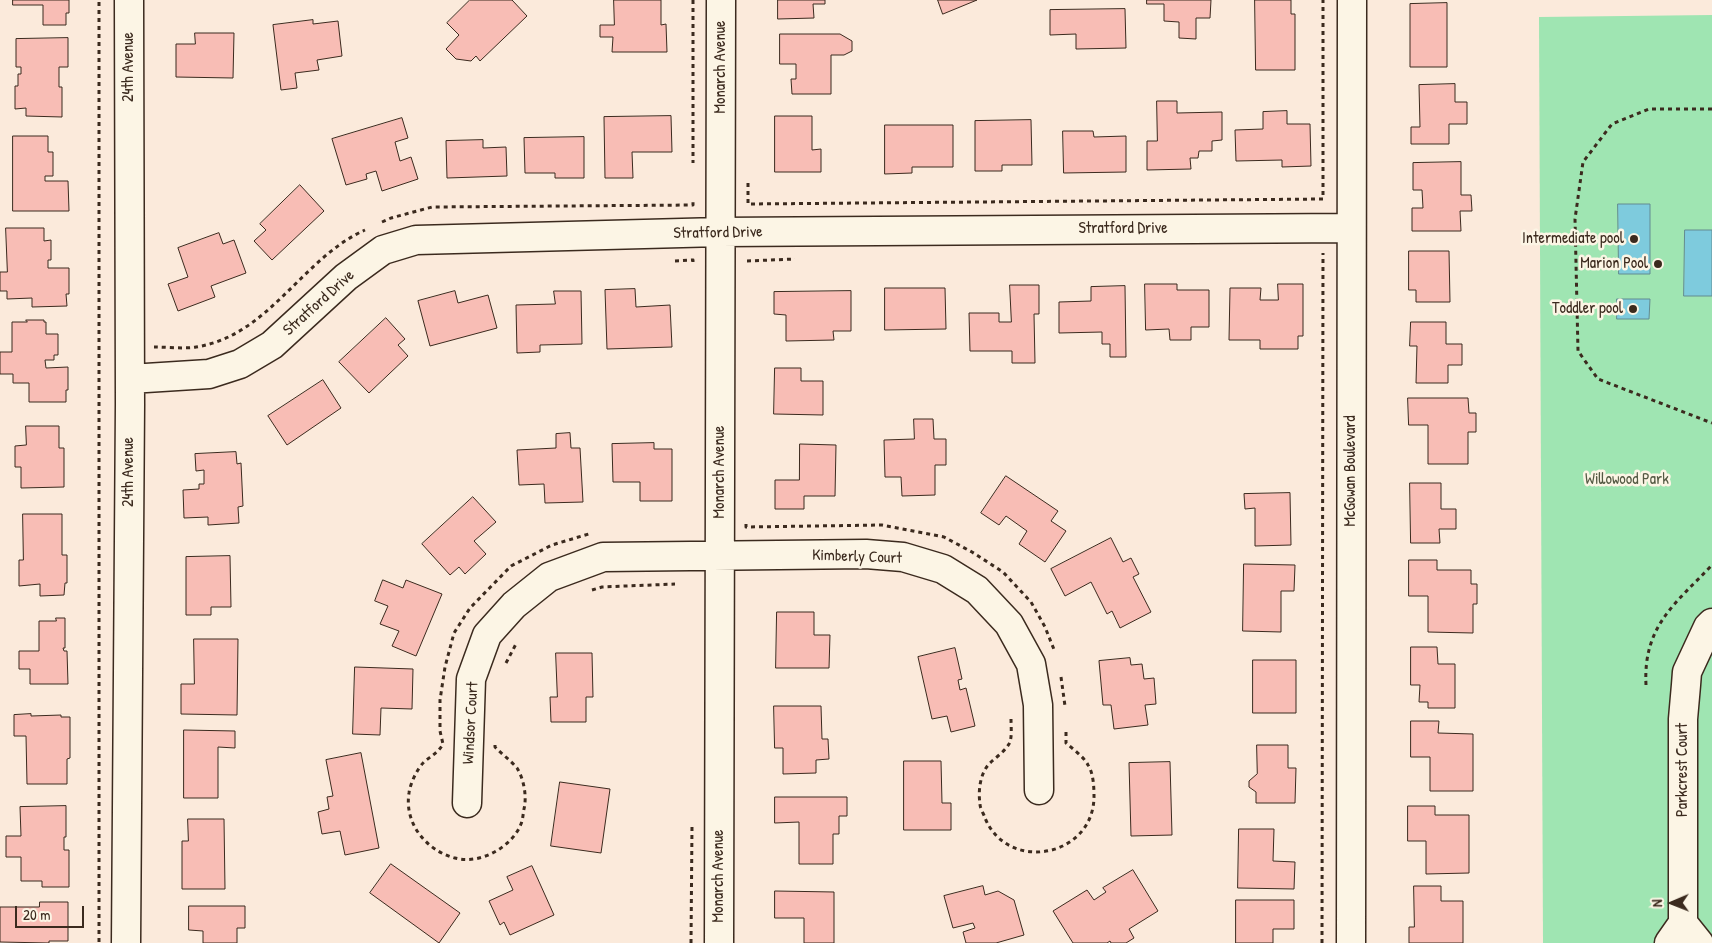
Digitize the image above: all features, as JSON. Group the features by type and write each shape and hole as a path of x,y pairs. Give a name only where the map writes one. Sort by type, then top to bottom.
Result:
{"street":[{"name":"24th Avenue","path":"126,943 130,379 129,0"},
{"name":"Monarch Avenue","path":"719,943 721,0"},
{"name":"McGowan Boulevard","path":"1351,943 1352,0"},
{"name":"Stratford Drive","path":"130,379 209,374 240,364 272,345 346,277 382,250 416,240 720,232 1351,228"},
{"name":"Kimberly Court","path":"720,556 866,554 903,557 943,569 977,590 1009,624 1032,664 1038,706 1039,790"},
{"name":"Windsor Court","path":"467,803 471,679 487,635 514,605 549,577 603,557 720,556"},
{"name":"Parkcrest Court","path":"1684,936 1683,719 1687,672 1708,627 1712,623"}],"path":[{"path":"98,943 99,0"},
{"path":"693,0 693,166"},
{"path":"748,175 748,204 1323,199 1323,0"},
{"path":"1712,109 1649,109 1612,124 1583,162 1575,219 1578,351 1598,379 1712,423"},
{"path":"375,225 392,218 432,207 693,205 693,195"},
{"path":"153,337 153,347 196,347 234,336 259,318 332,251 366,229"},
{"path":"1322,943 1323,253"},
{"path":"674,261 694,260"},
{"path":"746,527 882,526 944,537 1003,572 1031,602 1045,627 1057,657"},
{"path":"495,739 495,747 517,769 524,786 526,803 521,825 507,845 490,855 473,859 456,859 438,851 422,840 413,824 409,810 409,793 414,778 422,763 438,752 443,744 440,731 440,700 454,633 470,608 511,566 552,545 595,532"},
{"path":"1646,685 1645,666 1652,636 1668,611 1712,566"},
{"path":"586,591 602,588 684,583"},
{"path":"505,664 517,642"},
{"path":"1060,674 1065,699 1065,714"},
{"path":"1011,712 1010,741 988,765 981,779 980,804 988,825 1002,841 1034,853 1057,850 1077,836 1088,822 1095,808 1094,788 1088,765 1066,743 1065,721"}],"green space":[{"name":"Willowood Park","path":"1712,15 1712,943 1543,943 1539,17"}],"water":[{"name":"Intermediate pool","path":"1618,204 1650,204 1650,274 1619,274"},
{"name":"Marion Pool","path":"1685,230 1712,230 1712,296 1684,296"},
{"name":"Toddler pool","path":"1617,299 1650,299 1649,319 1617,319"}],"building":[{"path":"13,0 69,0 69,13 66,13 66,25 43,25 43,5 13,5"},
{"path":"470,0 512,0 527,16 480,61 476,56 471,61 456,59 446,49 459,35 447,23"},
{"path":"614,0 661,0 661,25 666,24 667,52 612,52 613,37 600,37 600,25 614,25"},
{"path":"778,0 825,0 825,4 813,4 814,18 778,19"},
{"path":"938,0 977,0 943,14"},
{"path":"1147,0 1211,0 1210,18 1196,18 1196,39 1179,38 1179,22 1164,21 1164,4 1147,4"},
{"path":"1255,0 1291,0 1291,14 1295,14 1295,70 1256,70"},
{"path":"1447,3 1447,67 1410,67 1410,4"},
{"path":"1125,9 1126,48 1076,49 1076,34 1050,35 1050,10"},
{"path":"313,20 313,24 338,21 342,56 317,60 319,70 295,73 297,88 281,90 273,25"},
{"path":"195,33 234,33 233,78 176,77 176,44 195,44"},
{"path":"780,34 840,34 852,41 852,51 844,55 831,55 831,94 792,94 791,79 796,79 796,64 780,64"},
{"path":"68,38 68,67 59,67 59,87 62,87 62,117 26,116 26,108 15,109 15,86 18,86 18,74 21,74 21,67 16,67 16,39"},
{"path":"1455,84 1455,102 1467,102 1467,124 1449,124 1449,144 1411,144 1411,127 1420,127 1419,85"},
{"path":"1157,101 1177,101 1177,113 1222,112 1222,140 1212,141 1212,151 1199,151 1198,158 1190,158 1191,169 1147,170 1147,141 1157,141"},
{"path":"1287,111 1287,124 1310,124 1311,166 1282,167 1282,160 1236,161 1235,130 1263,129 1263,112"},
{"path":"671,116 672,152 632,152 633,178 605,178 604,117"},
{"path":"775,116 812,116 812,150 821,149 821,172 775,172"},
{"path":"402,118 408,138 395,142 400,161 411,157 418,179 382,191 376,171 366,174 367,179 346,185 332,139"},
{"path":"1031,120 1032,165 1002,165 1002,171 975,171 975,121"},
{"path":"885,125 953,125 953,167 912,167 912,173 885,174"},
{"path":"1063,131 1093,131 1094,137 1126,136 1126,172 1064,173"},
{"path":"13,136 48,136 48,152 53,152 53,176 45,176 45,181 68,181 69,211 13,211"},
{"path":"584,137 584,178 555,178 555,173 525,173 524,138"},
{"path":"483,140 483,148 506,147 507,176 447,178 446,141"},
{"path":"1461,162 1461,195 1471,195 1472,211 1460,211 1461,231 1412,231 1412,208 1423,208 1422,190 1413,190 1413,163"},
{"path":"300,185 324,211 272,260 254,241 266,230 260,224"},
{"path":"6,228 44,228 44,241 51,240 51,260 48,260 48,268 69,268 69,294 66,294 67,306 32,307 32,298 7,299 7,291 0,291 0,272 7,272"},
{"path":"219,233 223,244 234,240 246,273 211,286 215,297 178,311 168,284 188,277 178,248"},
{"path":"1409,251 1449,251 1450,302 1416,302 1416,290 1409,290"},
{"path":"1145,284 1177,284 1177,290 1209,290 1209,327 1191,327 1191,340 1170,340 1169,329 1146,330"},
{"path":"1278,284 1303,284 1303,336 1298,336 1298,349 1260,349 1260,340 1229,340 1230,288 1261,288 1260,300 1278,300"},
{"path":"1010,285 1039,285 1039,314 1034,314 1035,363 1012,363 1012,351 970,351 969,313 999,313 999,322 1011,322"},
{"path":"1125,286 1126,357 1110,357 1110,344 1102,344 1102,332 1059,333 1059,302 1091,301 1091,287"},
{"path":"885,288 945,288 946,329 885,330"},
{"path":"635,289 636,307 670,305 672,347 607,349 605,290"},
{"path":"455,291 458,303 488,295 497,328 430,346 418,301"},
{"path":"554,291 581,291 582,344 540,345 540,352 517,353 516,305 555,304"},
{"path":"851,291 851,331 833,331 834,340 786,341 786,315 774,314 774,292"},
{"path":"386,318 405,339 398,345 408,356 369,393 339,362"},
{"path":"26,320 44,320 46,322 46,334 58,334 58,355 54,355 54,360 45,360 46,368 68,367 66,402 29,402 29,383 13,383 13,374 0,374 0,352 12,352 12,322 27,322"},
{"path":"1411,322 1446,322 1446,344 1462,344 1462,365 1448,365 1448,383 1416,383 1417,346 1410,346"},
{"path":"775,368 801,368 801,381 823,381 823,415 774,414"},
{"path":"323,380 341,408 287,445 268,416"},
{"path":"1408,398 1468,398 1469,413 1476,413 1476,432 1468,432 1468,464 1428,464 1428,425 1409,425"},
{"path":"914,419 933,419 934,439 946,439 946,465 935,465 935,495 902,496 901,477 885,477 884,440 914,439"},
{"path":"26,426 59,426 59,448 64,448 64,487 21,488 21,467 15,467 15,446 26,445"},
{"path":"570,433 571,448 580,448 583,502 545,503 544,484 519,485 517,450 556,448 556,434"},
{"path":"654,443 654,449 672,449 672,501 640,501 640,482 613,482 612,444"},
{"path":"800,444 836,445 835,496 804,496 804,509 775,509 775,480 799,480"},
{"path":"236,452 237,464 241,463 243,506 238,507 239,523 208,525 208,517 184,518 183,490 199,489 199,484 204,484 204,470 196,471 195,454"},
{"path":"1006,476 1058,511 1051,521 1066,531 1045,562 1019,544 1027,531 1006,516 999,525 981,513"},
{"path":"1410,483 1441,483 1441,509 1456,509 1456,529 1439,529 1440,543 1411,543"},
{"path":"1290,493 1291,545 1255,546 1255,508 1245,509 1244,494"},
{"path":"473,497 496,522 474,541 486,554 465,574 459,567 450,575 422,544"},
{"path":"23,514 62,514 62,555 67,555 67,583 65,583 64,595 40,596 40,584 19,586 19,560 23,560"},
{"path":"1111,538 1123,562 1131,558 1139,574 1133,577 1151,612 1120,628 1112,611 1107,614 1091,582 1065,596 1051,569"},
{"path":"230,556 231,607 211,607 211,615 186,615 186,557"},
{"path":"1409,560 1437,560 1437,570 1471,570 1471,584 1477,584 1477,604 1473,604 1473,633 1428,632 1428,596 1409,596"},
{"path":"1244,564 1295,565 1294,591 1281,591 1281,632 1243,631"},
{"path":"383,580 403,588 406,580 442,594 416,656 392,646 399,631 380,624 388,606 375,601"},
{"path":"777,612 814,612 814,635 830,635 829,668 776,668"},
{"path":"56,618 65,618 65,648 63,648 64,651 67,651 68,684 30,684 30,669 19,669 19,651 39,651 39,621 56,621"},
{"path":"194,639 238,639 237,715 181,714 181,684 194,684"},
{"path":"1411,647 1437,647 1438,664 1455,664 1455,708 1428,708 1428,702 1419,702 1420,685 1411,685"},
{"path":"955,648 962,679 958,680 960,690 966,688 975,726 951,732 947,716 932,719 918,657"},
{"path":"556,653 592,653 593,697 586,697 586,722 551,722 550,697 557,697"},
{"path":"1130,658 1131,665 1142,664 1144,679 1154,678 1156,704 1145,705 1148,725 1114,729 1111,705 1103,705 1099,661"},
{"path":"1253,660 1296,660 1296,713 1253,713"},
{"path":"355,667 413,669 412,709 381,708 380,735 353,734"},
{"path":"774,706 821,706 822,739 828,739 829,759 816,760 816,773 783,774 783,748 775,748"},
{"path":"31,714 31,716 61,715 61,717 70,717 70,758 67,759 67,784 27,784 26,736 14,736 14,715"},
{"path":"1411,721 1439,721 1438,733 1473,734 1473,791 1430,791 1430,757 1411,757"},
{"path":"184,730 235,731 235,748 218,747 218,798 184,798"},
{"path":"1257,745 1288,745 1288,768 1296,768 1295,803 1256,803 1256,792 1249,787 1249,781 1257,774"},
{"path":"361,753 379,848 345,855 340,831 322,834 318,812 329,809 327,797 333,796 326,760"},
{"path":"904,761 941,761 942,803 951,803 951,830 904,830"},
{"path":"1170,762 1172,835 1131,836 1129,763"},
{"path":"560,782 610,789 601,853 551,846"},
{"path":"775,797 847,797 847,816 839,816 839,834 833,834 833,864 799,864 799,822 775,823"},
{"path":"66,806 64,850 69,850 69,887 42,887 42,881 21,881 21,857 6,857 6,836 21,836 20,807"},
{"path":"1408,806 1435,806 1435,815 1469,815 1469,873 1426,874 1426,841 1408,841"},
{"path":"188,819 224,819 225,889 182,889 182,841 188,841"},
{"path":"1239,829 1274,829 1273,861 1295,862 1294,889 1238,888"},
{"path":"391,864 460,913 439,943 370,893"},
{"path":"532,866 554,915 510,935 504,922 500,925 489,901 513,890 507,877"},
{"path":"1133,870 1158,911 1129,929 1134,938 1126,943 1111,943 1110,941 1107,943 1073,943 1053,911 1087,890 1094,900 1106,892 1103,888"},
{"path":"983,886 985,895 998,891 1014,900 1024,935 996,943 966,943 963,932 975,928 973,923 953,928 944,896"},
{"path":"1414,886 1441,886 1441,901 1463,901 1463,943 1409,943 1409,927 1414,927"},
{"path":"775,891 834,892 834,943 804,943 804,918 775,918"},
{"path":"1236,900 1294,900 1294,929 1273,929 1273,943 1236,943"},
{"path":"40,902 68,902 68,941 49,941 49,943 0,942 0,907 39,907"},
{"path":"189,906 245,906 245,928 237,928 237,943 203,943 203,931 189,930"}],"place":[{"name":"Intermediate pool","path":"1634,239"},
{"name":"Marion Pool","path":"1658,264"},
{"name":"Toddler pool","path":"1633,309"}]}
